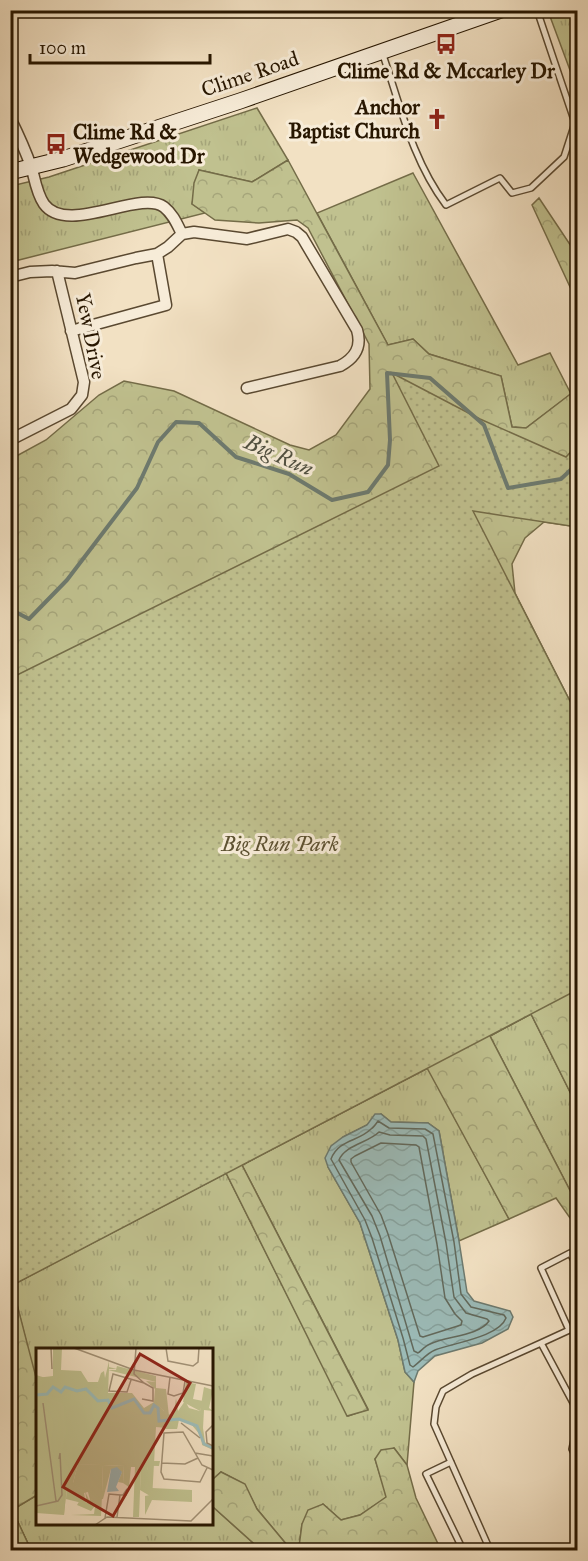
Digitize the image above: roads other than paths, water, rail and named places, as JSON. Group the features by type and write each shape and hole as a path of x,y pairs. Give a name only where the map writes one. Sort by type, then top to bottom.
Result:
{"main road":[{"name":"Clime Road","path":"10,172 63,159 240,101 382,51 464,17 501,10"}],"street":[{"path":"10,118 31,167 38,191 45,205 57,214 72,216 148,203 162,205 172,215 182,234"},
{"path":"10,277 30,272 75,273 157,254 182,234 194,232 247,239 288,229 296,232 302,237 357,330 359,348 351,359 340,366 247,387"},
{"path":"71,331 166,305 157,254"},
{"name":"Yew Drive","path":"10,440 71,409 82,395 84,382 57,272"}],"lane":[{"path":"382,51 417,156 433,188 446,205 500,178 512,193 531,188 564,157 575,123 537,10"},
{"path":"569,1330 541,1268 570,1253 578,1268"},
{"path":"490,1551 434,1424 436,1407 443,1391 472,1374 578,1326"},
{"path":"541,1343 578,1413"},
{"path":"578,1422 572,1449 578,1461"},
{"path":"451,1462 426,1474 463,1551"}],"water":[{"path":"375,1114 381,1114 391,1122 428,1123 439,1131 467,1292 474,1301 510,1311 513,1317 508,1329 482,1343 435,1356 418,1371 414,1382 405,1372 398,1340 360,1223 325,1158 331,1146 367,1125"}],"waterway":[{"name":"Big Run","path":"10,609 29,619 67,580 137,488 158,442 176,422 199,423 236,457 289,474 332,500 368,492 388,465 390,440 387,373 430,378 484,425 508,488 561,479 578,463"}],"place":[{"name":"Clime Rd & Mccarley Dr","path":"446,44"},
{"name":"Anchor Baptist Church","path":"437,119"},
{"name":"Clime Rd & Wedgewood Dr","path":"56,144"}],"park label":[{"name":"Big Run Park","path":"280,844"}]}
